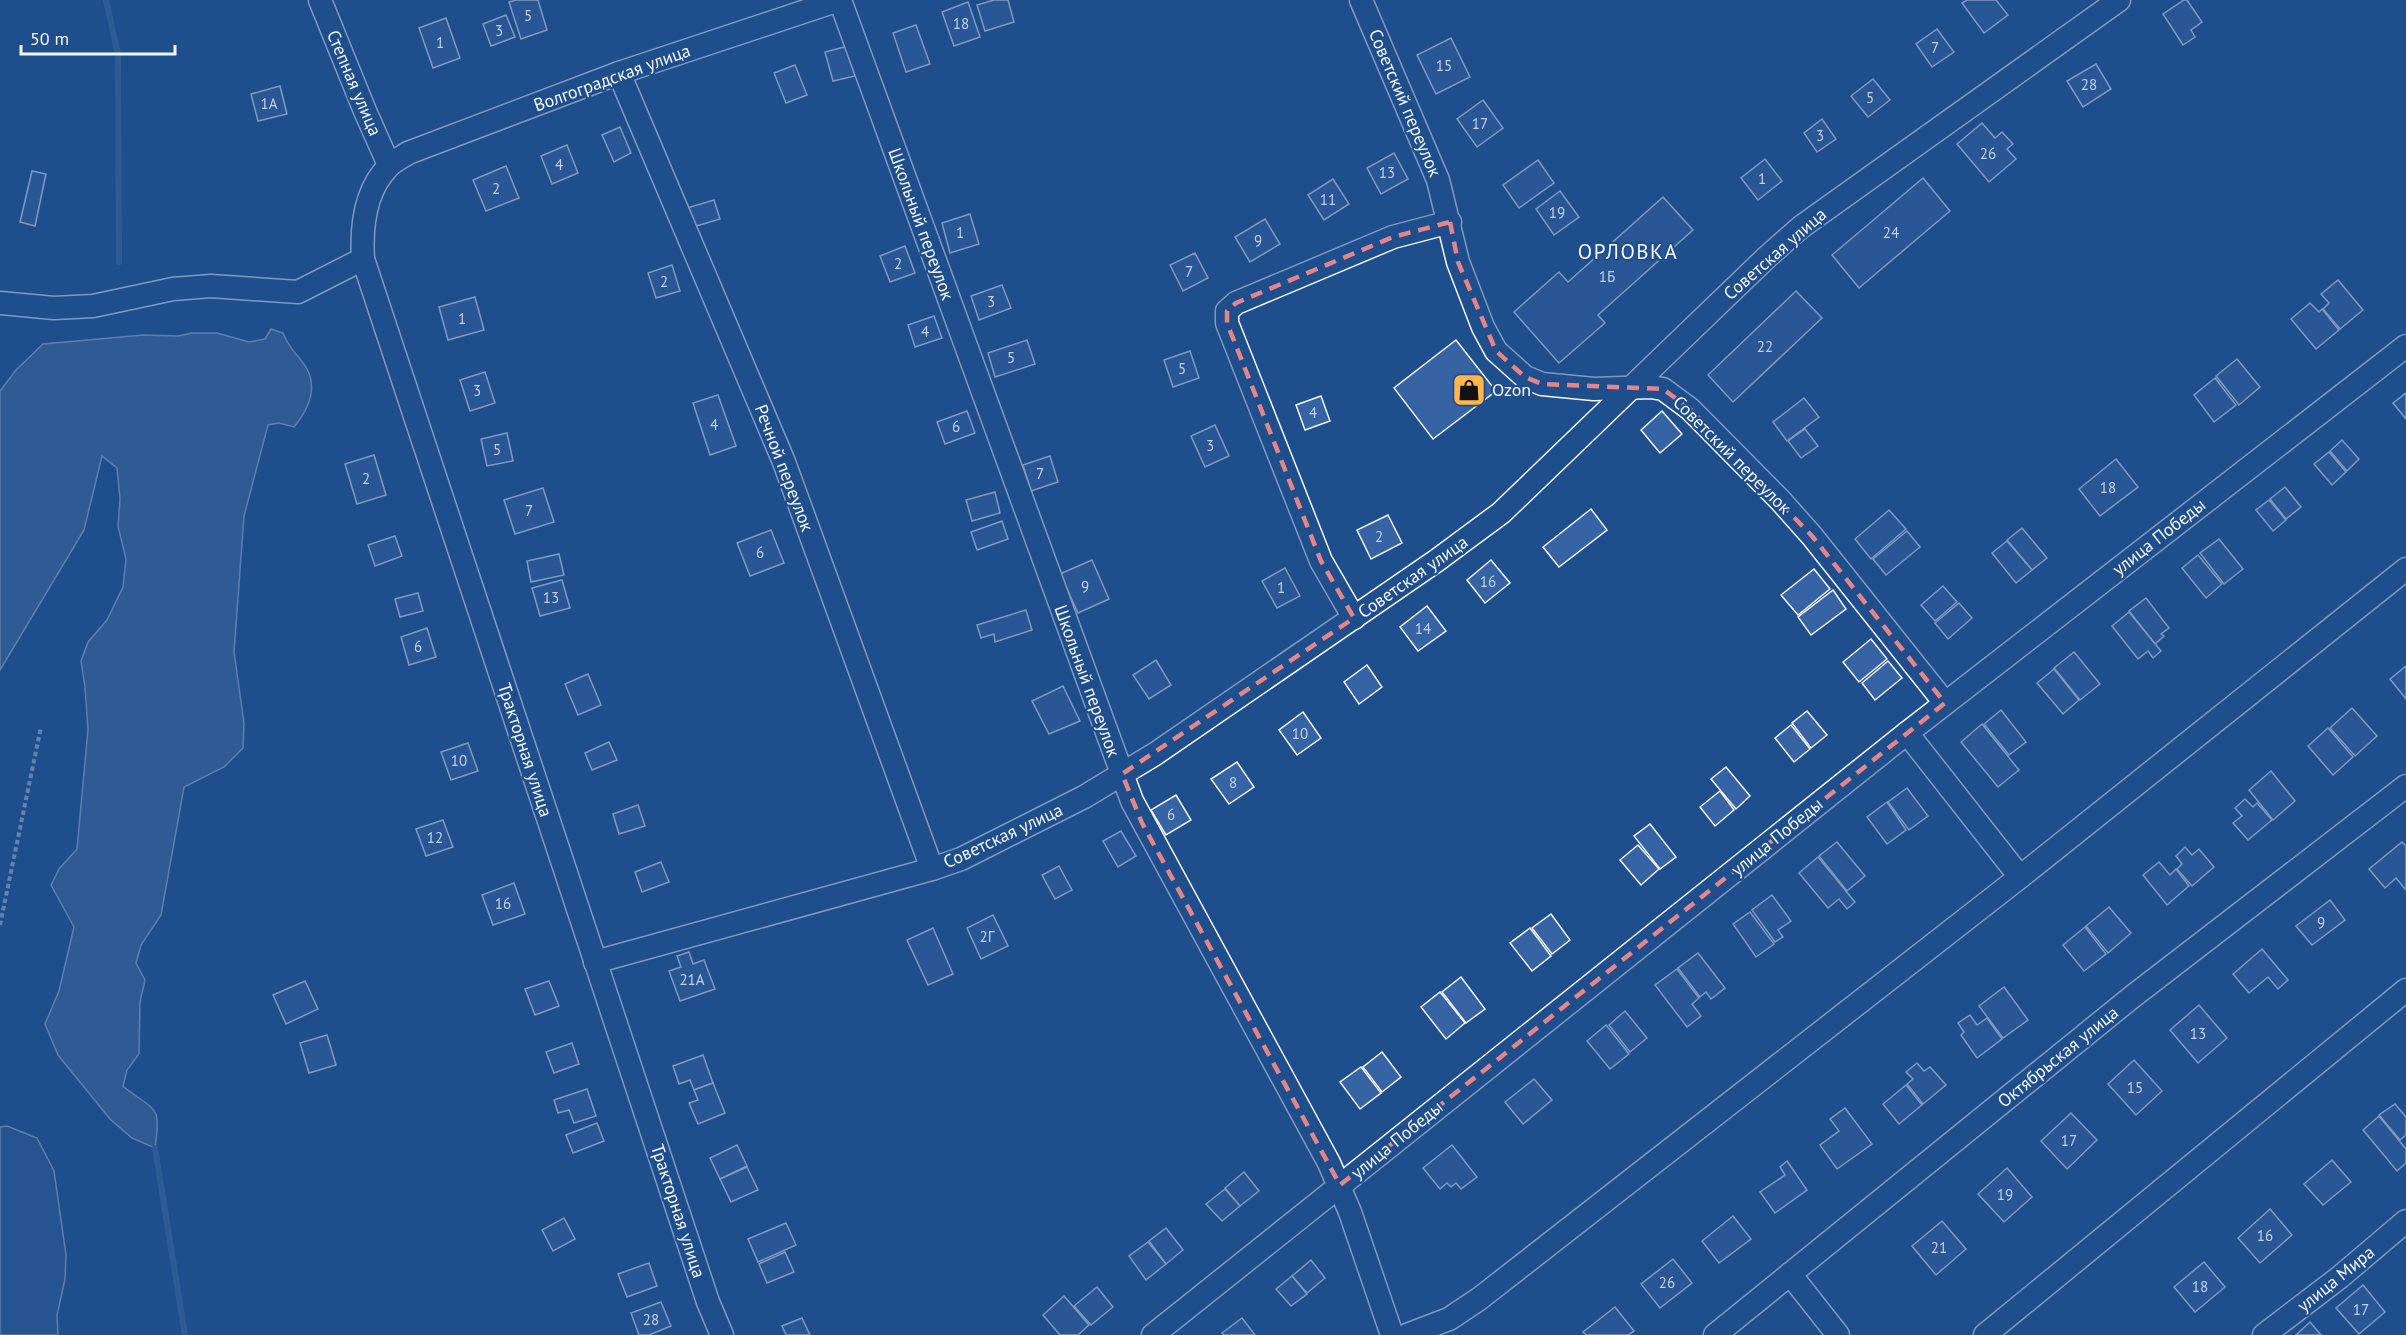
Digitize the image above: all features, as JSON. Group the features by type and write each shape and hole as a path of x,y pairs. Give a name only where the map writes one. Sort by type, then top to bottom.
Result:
{"street":[{"name":"Степная улица","path":"320,0 365,111 390,165"},
{"name":"Волгоградская улица","path":"390,165 408,153 619,73 840,0"},
{"name":"Школьный переулок","path":"840,0 1122,774 1142,823 1340,1185 1392,1335"},
{"name":"Советский переулок","path":"1361,0 1438,180 1458,262 1483,327 1496,351 1525,377 1542,384 1594,389 1650,387 1664,390 1699,417 1812,536 1946,703"},
{"name":"Советская улица","path":"595,962 961,859 1053,813 1155,754 1436,561 1501,513 1801,227 2119,0"},
{"name":"Речной переулок","path":"619,73 784,462 932,869"},
{"name":"Тракторная улица","path":"390,165 379,178 364,215 363,259 708,1302 722,1335"},
{"path":"1354,618 1321,561 1227,323 1227,311 1236,303 1393,237 1450,222"},
{"path":"0,303 54,308 93,306 172,289 211,286 298,292 363,259"},
{"name":"улица Победы","path":"1153,1335 1907,733 2406,346"},
{"path":"1407,1335 1449,1319 1479,1299 2020,877 2406,569"},
{"path":"1907,733 2020,877"},
{"name":"Октябрьская улица","path":"1715,1335 2132,998 2406,786"},
{"path":"1985,1335 2406,990"},
{"name":"улица Мира","path":"2264,1335 2340,1277 2406,1221"},
{"path":"1790,1274 1838,1335"}],"path":[{"path":"0,925 40,727"}],"highlighted area":[{"path":"1450,222 1458,262 1496,351 1525,377 1542,384 1663,389 1690,409 1812,536 1945,703 1340,1185 1142,823 1122,774 1354,618 1321,561 1227,323 1227,311 1236,303 1393,237"}],"shaded area":[{"path":"271,329 283,333 307,369 312,385 310,400 294,427 279,423 268,425 244,516 234,652 244,723 243,748 224,767 184,787 161,915 141,945 136,963 145,980 140,1002 139,1054 127,1070 123,1086 149,1105 156,1115 155,1148 132,1138 110,1119 58,1055 45,1024 59,991 74,927 51,885 59,869 77,849 88,729 81,661 88,642 107,620 123,587 126,559 118,526 120,499 117,468 102,456 84,530 0,670 0,391 16,370 43,344 143,335 178,336 192,333 217,333 249,342 265,339"},
{"path":"7,1126 37,1138 54,1171 66,1255 65,1279 57,1315 58,1335 0,1335 0,1127"}],"building":[{"path":"538,0 547,30 521,39 509,2"},
{"path":"994,0 1008,0 1014,22 985,31 977,5"},
{"path":"1967,0 1996,0 2008,15 1984,33 1962,3"},
{"path":"2187,0 2202,22 2191,30 2195,37 2183,45 2163,14"},
{"path":"968,2 980,37 954,46 942,12"},
{"path":"506,15 515,37 491,46 483,24"},
{"path":"446,18 460,58 433,68 419,28"},
{"path":"916,25 930,64 906,72 893,33"},
{"path":"1937,29 1954,52 1932,67 1916,44"},
{"path":"1451,38 1470,77 1436,94 1417,55"},
{"path":"848,46 855,76 833,81 825,52"},
{"path":"2096,64 2111,89 2083,107 2067,81"},
{"path":"795,65 807,95 786,103 774,73"},
{"path":"1873,79 1890,100 1868,117 1851,96"},
{"path":"280,86 287,114 258,121 251,94"},
{"path":"1483,100 1503,128 1477,147 1457,119"},
{"path":"1822,119 1836,139 1817,152 1804,133"},
{"path":"1982,123 1995,138 2002,132 2013,144 2007,149 2016,159 1989,182 1957,144"},
{"path":"620,127 631,153 614,162 602,135"},
{"path":"567,145 578,173 552,184 541,156"},
{"path":"1394,153 1408,179 1381,194 1367,168"},
{"path":"1765,159 1782,181 1758,200 1741,178"},
{"path":"1538,160 1554,183 1519,208 1503,185"},
{"path":"506,166 519,198 486,211 473,180"},
{"path":"32,171 46,174 35,226 20,222"},
{"path":"1923,178 1950,211 1859,288 1832,255"},
{"path":"1333,179 1349,204 1324,220 1308,195"},
{"path":"1560,191 1579,217 1554,235 1536,209"},
{"path":"1663,197 1693,230 1598,315 1605,323 1559,363 1514,312 1559,272 1568,282"},
{"path":"714,200 720,219 693,227 687,208"},
{"path":"970,214 979,244 950,253 942,223"},
{"path":"1265,219 1280,244 1250,262 1235,237"},
{"path":"905,246 915,273 890,282 880,256"},
{"path":"1195,253 1208,278 1183,291 1170,265"},
{"path":"672,265 680,291 656,298 648,273"},
{"path":"2338,280 2363,310 2340,329 2323,309 2329,303 2321,294"},
{"path":"1002,285 1011,308 979,320 971,296"},
{"path":"1796,291 1822,318 1733,402 1708,375"},
{"path":"475,297 484,330 448,340 439,307"},
{"path":"2310,303 2319,312 2322,309 2339,330 2316,349 2291,319"},
{"path":"934,316 942,338 915,347 908,325"},
{"path":"1027,340 1035,364 995,377 988,353"},
{"path":"1456,340 1496,391 1433,439 1394,388"},
{"path":"1190,351 1199,378 1173,387 1164,360"},
{"path":"2237,359 2260,387 2239,405 2216,376"},
{"path":"485,372 495,403 470,411 460,380"},
{"path":"2215,378 2236,405 2214,422 2194,395"},
{"path":"2406,393 2406,419 2393,403"},
{"path":"718,395 736,446 710,455 693,403"},
{"path":"1321,396 1330,421 1305,430 1296,405"},
{"path":"1804,398 1819,417 1787,441 1773,422"},
{"path":"967,411 975,433 945,444 937,422"},
{"path":"1662,411 1682,434 1660,453 1641,430"},
{"path":"1215,425 1229,456 1205,467 1191,436"},
{"path":"1805,429 1818,446 1801,458 1788,441"},
{"path":"507,433 513,461 487,466 481,439"},
{"path":"2342,440 2359,459 2347,471 2330,451"},
{"path":"2329,452 2346,472 2332,485 2314,464"},
{"path":"374,455 386,495 357,504 345,464"},
{"path":"1050,456 1058,482 1031,491 1023,465"},
{"path":"2116,459 2138,487 2100,516 2079,489"},
{"path":"2285,487 2301,507 2286,519 2270,499"},
{"path":"543,488 554,522 515,534 504,500"},
{"path":"995,492 1000,513 972,521 966,500"},
{"path":"2269,500 2286,520 2273,531 2256,510"},
{"path":"1591,509 1607,530 1559,567 1543,547"},
{"path":"1889,510 1906,529 1871,559 1855,539"},
{"path":"1388,515 1402,543 1371,559 1357,530"},
{"path":"1002,521 1008,539 977,550 971,532"},
{"path":"2022,528 2047,558 2032,570 2007,540"},
{"path":"771,530 784,563 750,576 737,543"},
{"path":"1907,531 1920,547 1886,575 1873,559"},
{"path":"395,536 402,556 375,566 368,545"},
{"path":"2219,539 2243,569 2224,584 2200,553"},
{"path":"2007,541 2032,570 2016,583 1992,553"},
{"path":"559,554 564,575 531,582 527,561"},
{"path":"2198,555 2222,584 2206,598 2182,568"},
{"path":"1092,560 1109,599 1078,613 1060,574"},
{"path":"1491,560 1510,583 1485,603 1467,580"},
{"path":"1285,568 1300,596 1277,608 1262,581"},
{"path":"1814,569 1830,589 1798,615 1781,595"},
{"path":"562,580 570,608 540,616 532,588"},
{"path":"1943,586 1957,602 1935,621 1921,605"},
{"path":"1833,590 1846,609 1811,635 1798,617"},
{"path":"418,593 423,611 400,617 395,599"},
{"path":"2146,598 2169,628 2161,634 2164,636 2155,644 2129,611"},
{"path":"1959,603 1972,618 1948,639 1935,623"},
{"path":"1427,606 1446,631 1418,651 1400,627"},
{"path":"1026,610 1032,630 995,642 994,634 981,638 977,625"},
{"path":"2129,612 2161,651 2153,658 2148,651 2138,659 2112,626"},
{"path":"427,628 436,657 409,665 401,637"},
{"path":"1871,639 1887,659 1859,682 1843,662"},
{"path":"2074,652 2100,684 2080,700 2054,668"},
{"path":"1156,660 1171,685 1149,699 1133,675"},
{"path":"1888,661 1902,678 1875,700 1862,683"},
{"path":"1367,665 1382,687 1359,704 1344,682"},
{"path":"2406,666 2406,699 2390,679"},
{"path":"2054,669 2079,700 2063,714 2037,683"},
{"path":"588,674 601,705 578,715 565,684"},
{"path":"1063,686 1080,721 1049,734 1032,701"},
{"path":"2352,708 2377,736 2355,756 2330,728"},
{"path":"2001,710 2026,742 2009,755 1984,724"},
{"path":"1807,711 1827,735 1811,748 1792,723"},
{"path":"1303,712 1321,738 1297,755 1279,730"},
{"path":"1982,724 2019,770 1998,787 1961,742"},
{"path":"1791,725 1810,749 1794,762 1775,738"},
{"path":"2328,728 2353,757 2333,775 2308,746"},
{"path":"609,742 617,760 592,770 585,753"},
{"path":"468,743 478,771 451,780 441,752"},
{"path":"1237,762 1254,787 1229,804 1211,779"},
{"path":"1726,767 1750,796 1736,809 1711,779"},
{"path":"2271,771 2295,801 2273,820 2249,790"},
{"path":"1907,788 1928,816 1909,830 1888,802"},
{"path":"1720,791 1734,810 1715,826 1700,807"},
{"path":"1176,795 1191,820 1166,835 1151,810"},
{"path":"2245,799 2253,807 2257,803 2272,820 2248,840 2233,823 2242,816 2235,808"},
{"path":"1887,802 1906,830 1887,844 1867,817"},
{"path":"638,805 645,826 619,834 613,814"},
{"path":"443,820 453,847 426,856 416,829"},
{"path":"1650,824 1676,857 1660,869 1634,836"},
{"path":"1121,831 1136,856 1118,867 1103,841"},
{"path":"1837,842 1865,876 1847,891 1819,856"},
{"path":"2402,842 2406,846 2406,890 2396,878 2385,888 2369,869"},
{"path":"1638,845 1659,869 1641,885 1620,860"},
{"path":"2185,847 2192,855 2199,849 2214,867 2192,886 2177,869 2182,864 2176,856"},
{"path":"1818,857 1855,902 1847,909 1839,899 1828,908 1799,873"},
{"path":"661,862 669,882 642,892 635,872"},
{"path":"2159,862 2170,875 2176,869 2189,886 2167,905 2143,875"},
{"path":"1059,866 1072,890 1055,899 1042,875"},
{"path":"514,883 525,914 493,925 482,895"},
{"path":"1772,895 1791,921 1778,930 1783,937 1775,942 1752,910"},
{"path":"2330,900 2345,920 2312,945 2296,926"},
{"path":"2109,907 2131,933 2108,953 2086,926"},
{"path":"1750,912 1774,944 1756,957 1733,924"},
{"path":"1551,914 1570,940 1552,954 1532,928"},
{"path":"993,915 1008,946 981,959 967,928"},
{"path":"2085,927 2106,954 2084,971 2063,945"},
{"path":"933,928 953,974 928,985 907,940"},
{"path":"1530,928 1551,956 1532,971 1510,943"},
{"path":"2262,949 2288,980 2278,989 2268,977 2249,993 2233,974"},
{"path":"689,952 693,964 704,960 715,989 680,1001 669,971 681,967 677,956"},
{"path":"1698,953 1725,988 1711,999 1706,992 1700,997 1678,968"},
{"path":"1677,969 1699,998 1692,1004 1701,1016 1687,1027 1655,985"},
{"path":"1461,977 1485,1009 1466,1023 1442,992"},
{"path":"305,981 318,1009 286,1024 273,995"},
{"path":"549,981 559,1006 535,1015 525,989"},
{"path":"2004,987 2028,1020 2003,1038 1979,1006"},
{"path":"1440,992 1465,1023 1446,1039 1421,1007"},
{"path":"2199,1005 2227,1038 2198,1063 2170,1030"},
{"path":"1625,1011 1647,1038 1630,1052 1609,1025"},
{"path":"1970,1015 1977,1025 1987,1018 2002,1039 1977,1058 1961,1035 1964,1032 1958,1023"},
{"path":"1606,1025 1629,1054 1610,1069 1587,1041"},
{"path":"327,1035 336,1065 309,1073 300,1043"},
{"path":"572,1043 579,1064 554,1073 546,1052"},
{"path":"1382,1052 1401,1077 1382,1092 1363,1067"},
{"path":"703,1055 713,1083 694,1090 690,1080 679,1084 673,1066"},
{"path":"2134,1060 2162,1091 2136,1115 2108,1084"},
{"path":"1917,1063 1924,1071 1930,1067 1946,1085 1923,1104 1907,1084 1913,1079 1906,1072"},
{"path":"1361,1067 1381,1093 1360,1109 1340,1082"},
{"path":"1534,1079 1552,1100 1523,1124 1505,1102"},
{"path":"713,1083 725,1113 698,1124 689,1103 698,1100 694,1090"},
{"path":"1906,1085 1922,1105 1899,1124 1883,1104"},
{"path":"587,1089 596,1116 574,1123 569,1110 558,1113 554,1100"},
{"path":"2395,1104 2406,1117 2406,1135 2400,1140 2379,1115"},
{"path":"1845,1108 1872,1144 1837,1169 1820,1145 1839,1131 1830,1119"},
{"path":"2071,1113 2097,1140 2067,1169 2041,1141"},
{"path":"2379,1116 2406,1149 2406,1163 2397,1171 2363,1130"},
{"path":"597,1123 604,1141 573,1153 566,1135"},
{"path":"737,1145 747,1166 720,1179 710,1158"},
{"path":"1452,1145 1477,1177 1461,1189 1456,1183 1451,1187 1447,1183 1440,1189 1423,1168"},
{"path":"2332,1160 2351,1182 2323,1205 2304,1184"},
{"path":"1787,1161 1807,1190 1775,1213 1760,1192 1785,1175 1780,1167"},
{"path":"747,1167 758,1190 731,1202 720,1179"},
{"path":"2007,1168 2032,1197 2004,1222 1978,1194"},
{"path":"1244,1172 1259,1191 1240,1206 1225,1188"},
{"path":"1225,1189 1240,1206 1222,1221 1206,1204"},
{"path":"2270,1209 2292,1235 2260,1263 2238,1238"},
{"path":"1733,1216 1751,1239 1719,1263 1702,1241"},
{"path":"564,1218 575,1239 553,1251 542,1230"},
{"path":"1942,1221 1966,1249 1936,1275 1912,1246"},
{"path":"786,1223 796,1245 758,1262 748,1239"},
{"path":"1166,1228 1183,1250 1166,1264 1149,1241"},
{"path":"1148,1242 1166,1264 1146,1280 1129,1256"},
{"path":"785,1252 794,1272 767,1283 759,1264"},
{"path":"1673,1259 1692,1283 1660,1308 1641,1284"},
{"path":"1311,1260 1325,1278 1307,1293 1292,1276"},
{"path":"2204,1262 2225,1287 2195,1312 2174,1287"},
{"path":"649,1263 657,1286 627,1297 618,1274"},
{"path":"1292,1276 1307,1294 1291,1306 1276,1289"},
{"path":"2363,1285 2385,1312 2359,1334 2336,1308"},
{"path":"1097,1287 1113,1307 1091,1325 1074,1306"},
{"path":"1064,1296 1089,1325 1078,1335 1060,1335 1043,1315"},
{"path":"661,1302 671,1326 649,1335 639,1335 631,1313"},
{"path":"1615,1307 1634,1331 1628,1335 1586,1335 1583,1332"},
{"path":"802,1318 810,1335 786,1335 782,1326"},
{"path":"1242,1318 1255,1335 1224,1335 1222,1333"},
{"path":"2310,1322 2321,1335 2296,1335"}],"waterway":[{"path":"106,0 118,54 119,262"},
{"path":"155,1148 185,1335"}],"place":[{"name":"Ozon","path":"1469,390"}],"district":[{"name":"ОРЛОВКА","path":"1628,252"}]}
